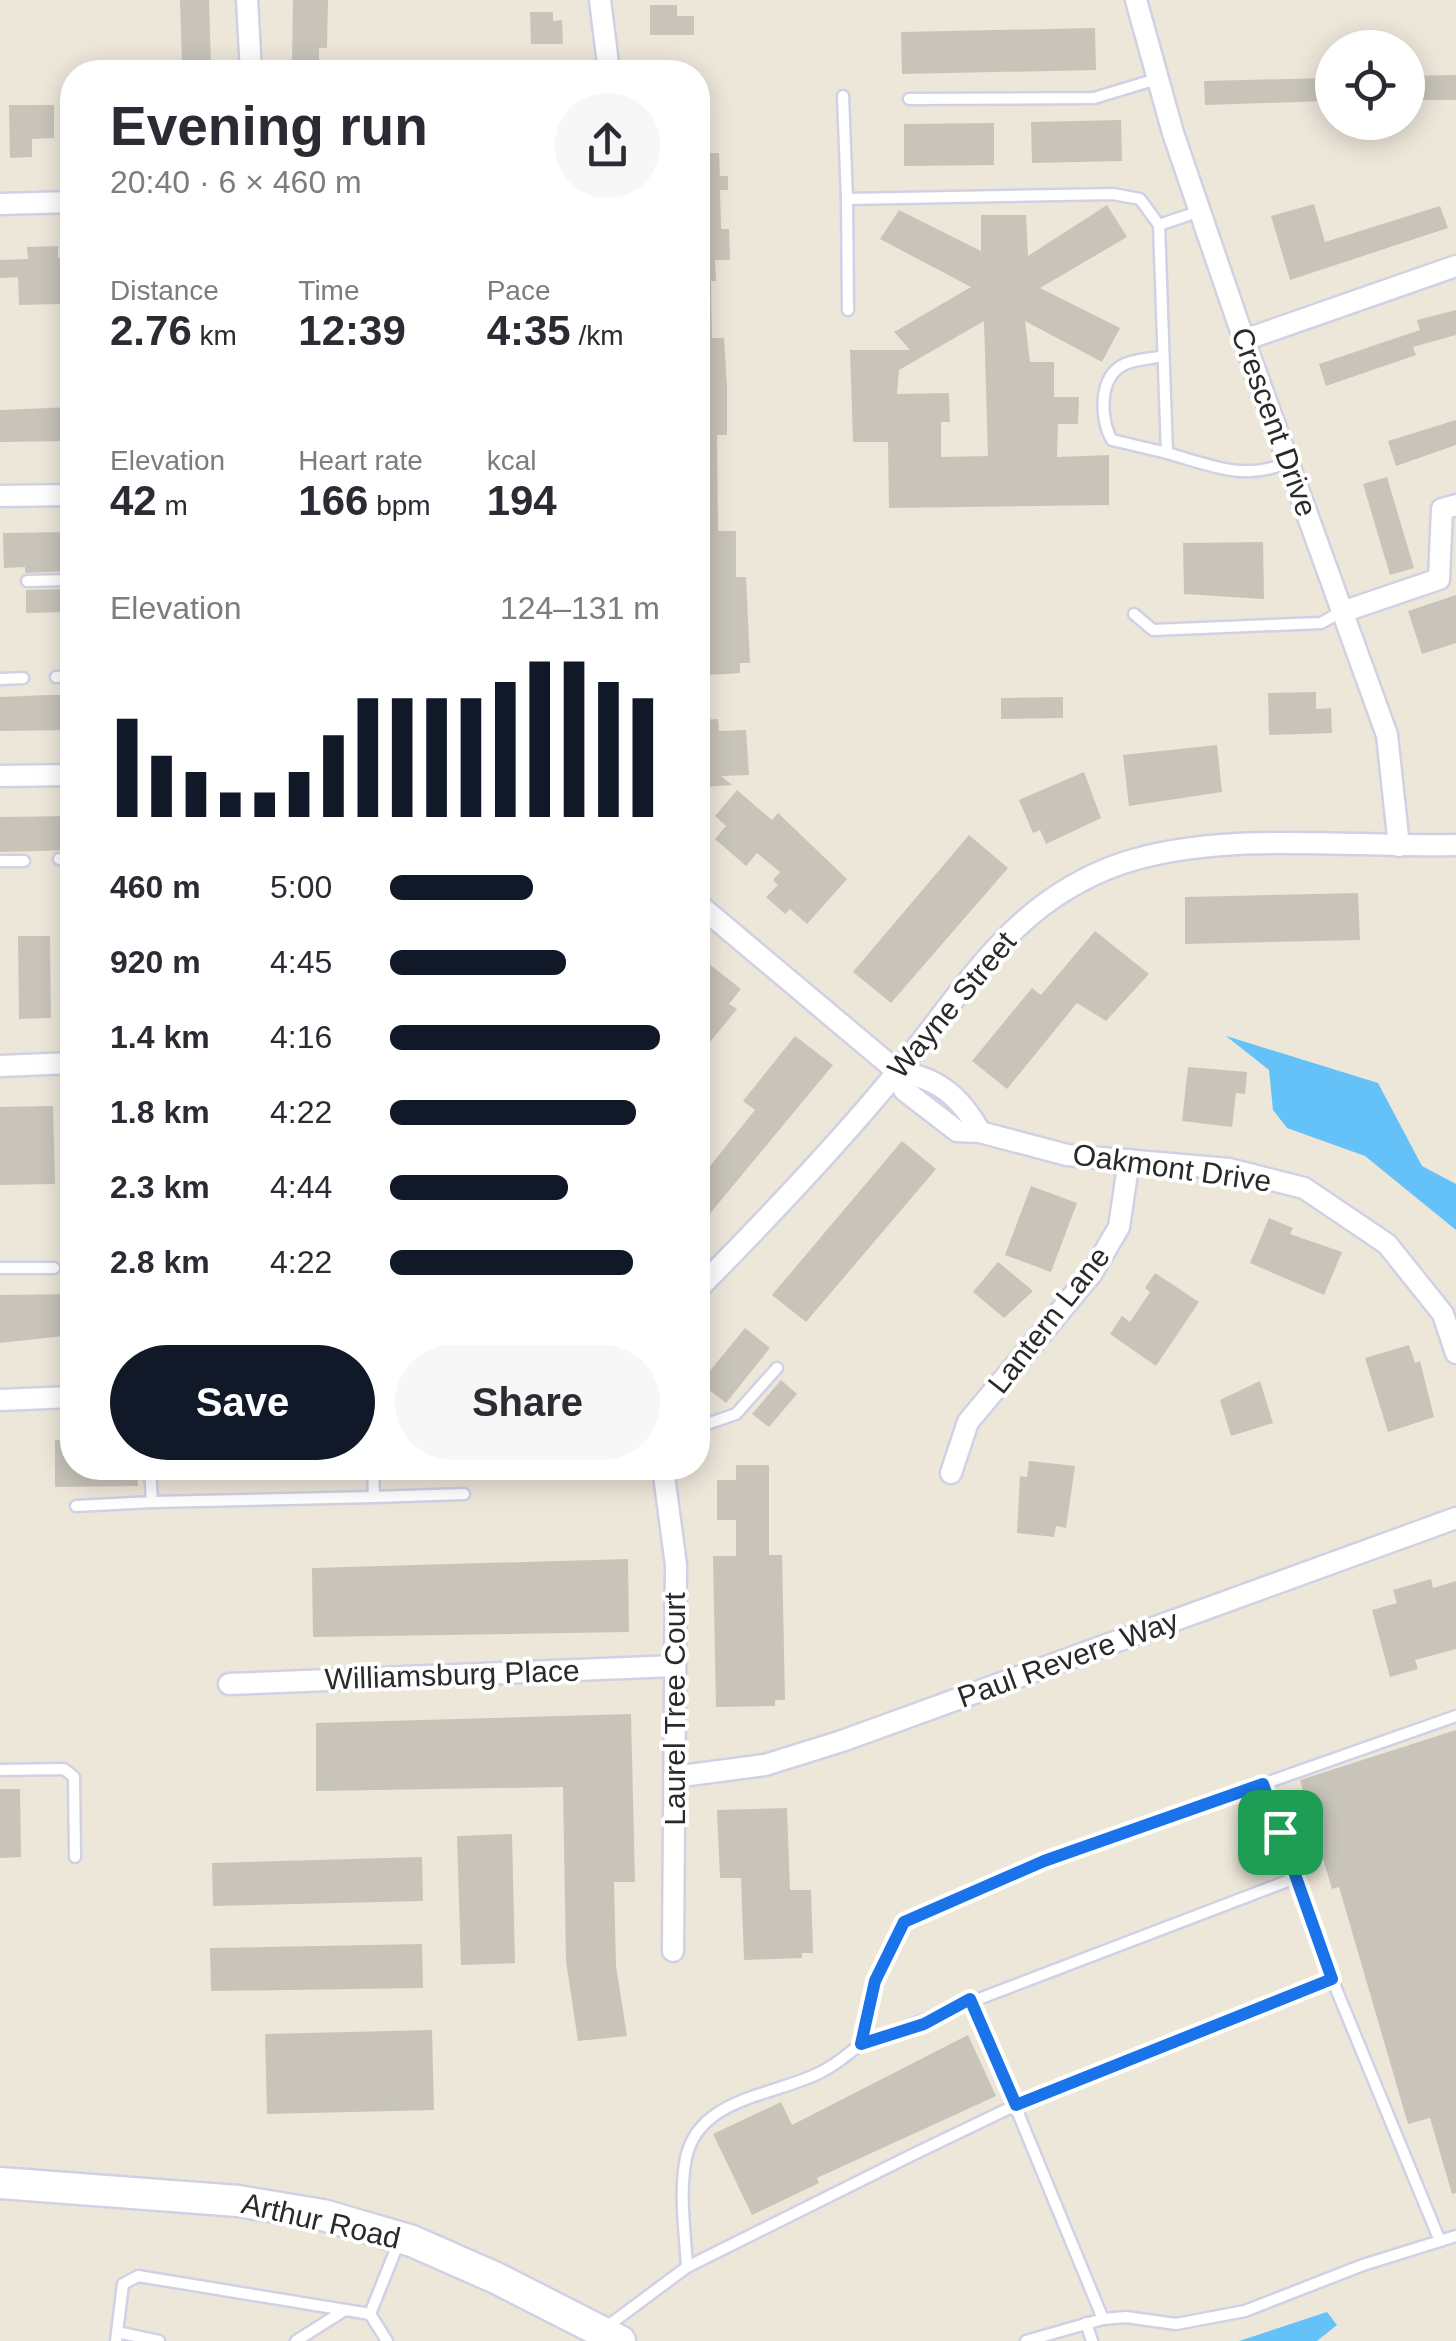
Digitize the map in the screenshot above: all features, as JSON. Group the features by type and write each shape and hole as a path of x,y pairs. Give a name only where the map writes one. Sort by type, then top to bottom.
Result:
{"main road":[{"name":"Arthur Road","path":"0,2183 238,2201 323,2215 400,2238 606,2337"}],"street":[{"path":"247,0 250,60"},
{"path":"600,0 607,60"},
{"name":"Crescent Drive","path":"1136,0 1244,340 1387,735 1399,846"},
{"path":"0,204 60,202"},
{"path":"1244,340 1284,330 1456,266"},
{"path":"0,496 60,495"},
{"path":"1342,612 1439,580 1442,509 1456,506"},
{"path":"0,776 60,774"},
{"name":"Wayne Street","path":"710,1277 770,1216 898,1072 992,951 1046,898 1124,862 1220,846 1456,845"},
{"name":"Oakmont Drive","path":"710,914 898,1072 904,1090 956,1131 980,1132 1066,1154 1229,1169 1304,1188 1387,1244 1443,1314 1456,1353"},
{"path":"0,1066 60,1064"},
{"name":"Lantern Lane","path":"951,1473 968,1422 1092,1273 1119,1227 1129,1160"},
{"path":"0,1400 60,1398"},
{"name":"Laurel Tree Court","path":"665,1480 676,1565 673,1950"},
{"name":"Paul Revere Way","path":"674,1777 764,1765 842,1742 1456,1518"},
{"name":"Williamsburg Place","path":"229,1684 675,1666"}],"lane":[{"path":"909,99 1094,98 1158,79"},
{"path":"844,96 848,310"},
{"path":"846,200 1113,194 1140,199 1159,225 1166,453"},
{"path":"1159,225 1200,211"},
{"path":"1164,356 1124,363 1112,374 1104,393 1106,429 1112,440 1244,474 1266,472 1288,462"},
{"path":"26,581 60,580"},
{"path":"1134,614 1153,630 1320,623 1342,612"},
{"path":"0,679 23,678"},
{"path":"0,862 24,862"},
{"path":"0,1268 54,1268"},
{"path":"710,1423 736,1414 778,1368"},
{"path":"151,1480 152,1502"},
{"path":"373,1480 374,1497"},
{"path":"76,1506 464,1494"},
{"path":"861,2044 875,1981 904,1922 1044,1861 1456,1716"},
{"path":"0,1770 64,1770 74,1776 75,1857"},
{"path":"1263,1784 1332,1979 1440,2241"},
{"path":"687,2267 683,2199 686,2156 700,2127 733,2104 823,2071 861,2044 924,2024 970,1999 1298,1877"},
{"path":"606,2337 687,2267 1016,2105 1332,1979"},
{"path":"970,1999 1102,2319"},
{"path":"1026,2341 1102,2319 1126,2316 1176,2324 1245,2311 1456,2236"},
{"path":"370,2314 400,2238"},
{"path":"159,2341 117,2337 123,2284 138,2276 370,2314 387,2341"},
{"path":"296,2341 345,2310"},
{"path":"1086,2322 1092,2341"}],"water":[{"path":"1226,1036 1378,1083 1422,1166 1456,1184 1456,1230 1365,1156 1287,1128 1273,1110 1269,1070"},
{"path":"1327,2312 1337,2325 1317,2341 1239,2341"}],"building":[{"path":"180,0 209,0 211,60 182,60"},
{"path":"293,0 328,0 327,48 319,48 319,60 292,60"},
{"path":"650,5 677,5 677,16 694,16 694,35 650,35"},
{"path":"530,12 553,12 553,21 562,20 563,44 531,44"},
{"path":"1095,28 1096,70 902,74 901,32"},
{"path":"1456,75 1456,100 1425,100 1425,76"},
{"path":"1315,78 1315,101 1205,105 1204,81"},
{"path":"9,105 54,105 54,138 32,139 32,157 10,158"},
{"path":"1121,120 1122,161 1032,163 1031,122"},
{"path":"994,123 994,165 904,166 904,124"},
{"path":"710,153 719,153 720,176 728,176 728,190 720,190 721,229 729,229 730,260 715,260 716,281 711,281 712,338 724,338 727,386 727,435 717,435 718,531 736,531 736,577 746,577 750,663 740,663 740,673 710,674"},
{"path":"1314,204 1325,242 1440,206 1448,228 1290,280 1271,216"},
{"path":"1107,205 1127,237 1040,288 1120,328 1102,362 1025,321 1030,362 1054,362 1054,397 1079,397 1078,424 1058,424 1057,457 1109,455 1109,505 889,508 888,442 853,442 850,350 910,350 894,332 971,287 880,239 899,210 981,251 981,215 1026,215 1028,256","holes":["984,321 988,456 941,457 941,422 950,422 949,393 897,394 899,370"]},
{"path":"58,246 60,304 19,305 18,277 0,278 0,260 28,259 27,247"},
{"path":"1456,310 1456,335 1413,347 1416,355 1326,386 1319,364 1420,330 1417,320"},
{"path":"60,408 60,441 0,442 0,410"},
{"path":"1456,420 1456,445 1396,466 1388,441"},
{"path":"1387,477 1414,568 1390,575 1363,484"},
{"path":"60,532 60,571 25,573 25,567 4,568 3,533"},
{"path":"1263,542 1264,599 1184,594 1183,543"},
{"path":"60,589 60,612 26,613 26,590"},
{"path":"1456,595 1456,643 1422,654 1408,611"},
{"path":"1316,692 1316,709 1331,708 1332,733 1269,735 1268,693"},
{"path":"60,695 60,730 0,731 0,697"},
{"path":"1063,697 1063,718 1001,719 1001,698"},
{"path":"710,719 718,719 719,731 746,730 749,775 721,776 732,785 710,787"},
{"path":"1217,745 1222,792 1129,806 1123,755"},
{"path":"1084,772 1101,818 1046,844 1040,830 1033,833 1019,800"},
{"path":"737,790 772,820 778,813 847,879 807,924 790,909 785,914 766,897 778,885 773,880 780,872 757,853 746,866 715,839 726,826 715,816"},
{"path":"60,816 60,850 0,852 0,817"},
{"path":"969,835 1008,868 891,1003 853,972"},
{"path":"1358,893 1360,940 1185,944 1185,897"},
{"path":"1095,931 1149,974 1106,1021 1077,1003 1007,1089 972,1061 1032,988 1041,995"},
{"path":"18,936 50,936 51,1018 19,1019"},
{"path":"710,965 741,989 729,1004 737,1009 710,1042"},
{"path":"795,1036 833,1065 710,1214 710,1166 755,1110 743,1101"},
{"path":"1188,1067 1247,1072 1245,1094 1236,1093 1232,1127 1182,1121"},
{"path":"53,1106 55,1184 0,1185 0,1107"},
{"path":"902,1141 936,1169 806,1322 772,1295"},
{"path":"1031,1186 1077,1203 1051,1272 1005,1255"},
{"path":"1269,1218 1293,1228 1290,1234 1342,1252 1324,1295 1250,1263"},
{"path":"998,1262 1033,1291 1004,1318 973,1292"},
{"path":"1155,1273 1199,1302 1156,1366 1110,1334 1122,1316 1130,1322 1150,1292 1145,1288"},
{"path":"60,1294 60,1336 0,1343 0,1295"},
{"path":"745,1328 770,1348 726,1403 710,1391 710,1371"},
{"path":"1409,1345 1415,1363 1420,1361 1434,1417 1388,1432 1365,1358"},
{"path":"781,1380 797,1394 769,1427 752,1414"},
{"path":"1260,1381 1273,1423 1231,1436 1220,1400"},
{"path":"55,1440 60,1440 60,1480 138,1480 138,1486 55,1487"},
{"path":"1029,1461 1075,1466 1066,1528 1056,1526 1054,1537 1017,1533 1020,1476 1027,1477"},
{"path":"736,1465 769,1465 769,1555 782,1555 785,1700 775,1700 775,1706 716,1707 713,1556 736,1556 736,1520 717,1520 717,1480 736,1480"},
{"path":"628,1559 629,1632 313,1637 312,1568"},
{"path":"1431,1579 1433,1588 1456,1581 1456,1649 1415,1660 1418,1669 1390,1677 1372,1610 1397,1603 1393,1590"},
{"path":"631,1714 635,1882 614,1882 616,1966 627,2036 578,2041 566,1961 563,1787 316,1791 316,1723"},
{"path":"1456,1730 1456,2193 1452,2194 1430,2118 1408,2124 1339,1887 1332,1889 1300,1780"},
{"path":"0,1789 20,1789 21,1857 0,1858"},
{"path":"787,1808 790,1890 811,1890 813,1953 802,1953 802,1958 744,1960 741,1878 720,1878 717,1810"},
{"path":"512,1834 515,1963 461,1965 457,1836"},
{"path":"422,1857 423,1901 213,1906 212,1863"},
{"path":"422,1944 423,1988 211,1991 210,1948"},
{"path":"432,2030 434,2110 267,2114 265,2034"},
{"path":"968,2035 996,2096 817,2178 819,2183 752,2215 713,2134 781,2102 792,2125"}],"route":[{"path":"1263,1784 1280,1832 1332,1979 1016,2105 970,1999 924,2024 861,2044 875,1981 904,1922 1044,1861 1263,1784"}]}
